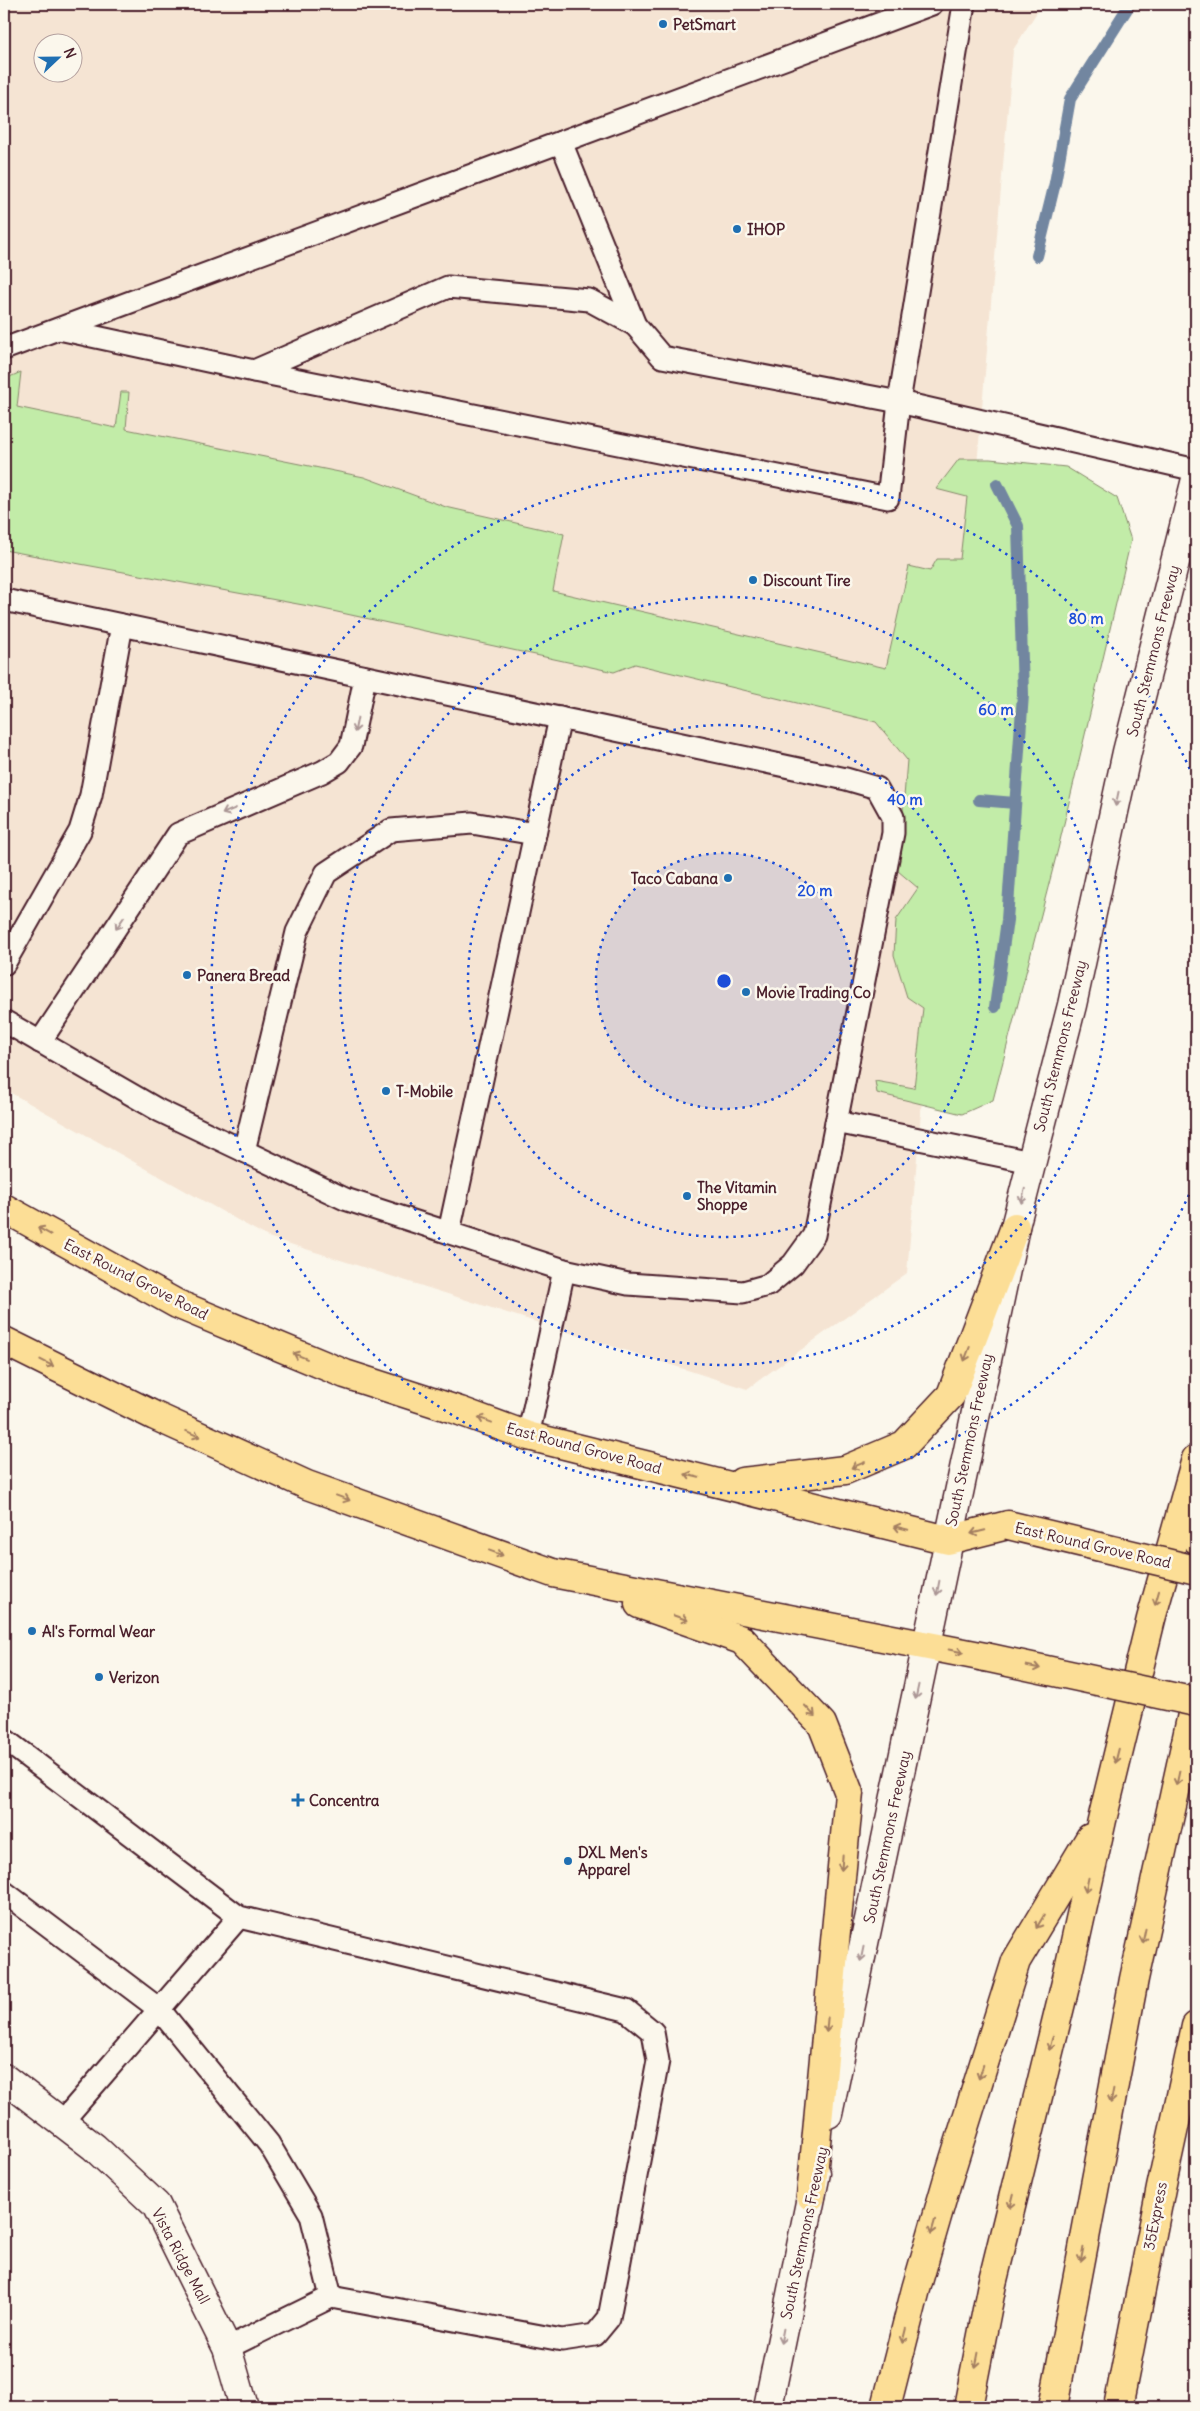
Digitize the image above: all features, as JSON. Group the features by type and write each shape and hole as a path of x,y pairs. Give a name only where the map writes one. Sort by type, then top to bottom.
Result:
{"main road":[{"name":"South Stemmons Freeway","path":"768,2407 1015,1227 1072,1005 1127,752 1196,479"},
{"name":"East Round Grove Road","path":"4,1208 15,1216 178,1304 345,1374 460,1411 528,1436 948,1540 1008,1525 1196,1570"},
{"path":"725,1484 845,1470 904,1445 951,1395 1015,1227"},
{"path":"4,1341 155,1416 306,1485 742,1640 822,1724 849,1793 811,2196"},
{"path":"1193,1472 1196,1539"},
{"path":"968,2407 992,2284 1067,1978 1150,1619 1193,1472"},
{"path":"553,1573 927,1644 1196,1702"},
{"path":"1053,2407 1134,1979 1196,1696"},
{"path":"886,2407 946,2182 1016,1961 1102,1820"},
{"name":"35Express","path":"1118,2407 1161,2188 1196,2026"},
{"name":"Vista Ridge Mall","path":"9,2089 62,2122 94,2147 156,2206 227,2348 244,2407"}],"lane":[{"path":"4,349 932,4"},
{"path":"59,328 254,371 888,498 900,402 964,4"},
{"path":"561,142 634,325 662,357 900,402 1196,470"},
{"path":"254,371 448,287 588,300 634,325"},
{"path":"4,600 837,777 877,788 893,817 893,834 814,1235 793,1264 768,1285 743,1292 628,1284 564,1270 345,1199 160,1111 4,1021"},
{"path":"4,964 80,831 92,795 122,625"},
{"path":"40,1042 178,834 322,772 339,762 351,746 365,677"},
{"path":"449,1232 560,718"},
{"path":"244,1151 297,932 326,872 391,830 472,823 535,834"},
{"path":"836,1122 1031,1162"},
{"path":"528,1436 564,1270"},
{"path":"4,1739 239,1917 626,2010 653,2032 658,2061 618,2272 609,2318 595,2335 562,2340 331,2297 227,2348"},
{"path":"4,1892 159,2009 269,2144 311,2216 331,2297"},
{"path":"62,2122 239,1917"}],"shaded area":[{"path":"4,4 1042,4 1013,50 907,1273 747,1389 268,1237 4,1089"}],"green space":[{"path":"21,372 17,407 116,428 121,392 129,392 126,429 364,477 446,507 564,534 553,591 886,668 909,566 930,571 937,559 960,559 967,497 936,489 959,459 990,459 1066,467 1117,498 1131,540 1058,849 993,1100 962,1114 877,1093 875,1081 914,1088 923,1008 907,997 894,955 896,920 918,888 898,871 907,760 876,722 635,664 614,672 314,607 4,550 4,384 5,379"}],"waterway":[{"path":"1037,256 1055,183 1070,99 1130,4"},
{"path":"995,1007 1007,920 1023,694 1018,526 997,484"},
{"path":"979,800 1015,803"}],"place":[{"name":"PetSmart","path":"663,24"},
{"name":"IHOP","path":"737,229"},
{"name":"Discount Tire","path":"753,580"},
{"name":"Taco Cabana","path":"728,878"},
{"name":"Panera Bread","path":"187,975"},
{"name":"Movie Trading Co","path":"746,992"},
{"name":"T-Mobile","path":"386,1091"},
{"name":"The Vitamin Shoppe","path":"687,1196"},
{"name":"Al's Formal Wear","path":"32,1631"},
{"name":"Verizon","path":"99,1677"},
{"name":"Concentra","path":"298,1800"},
{"name":"DXL Men's Apparel","path":"568,1861"}]}
